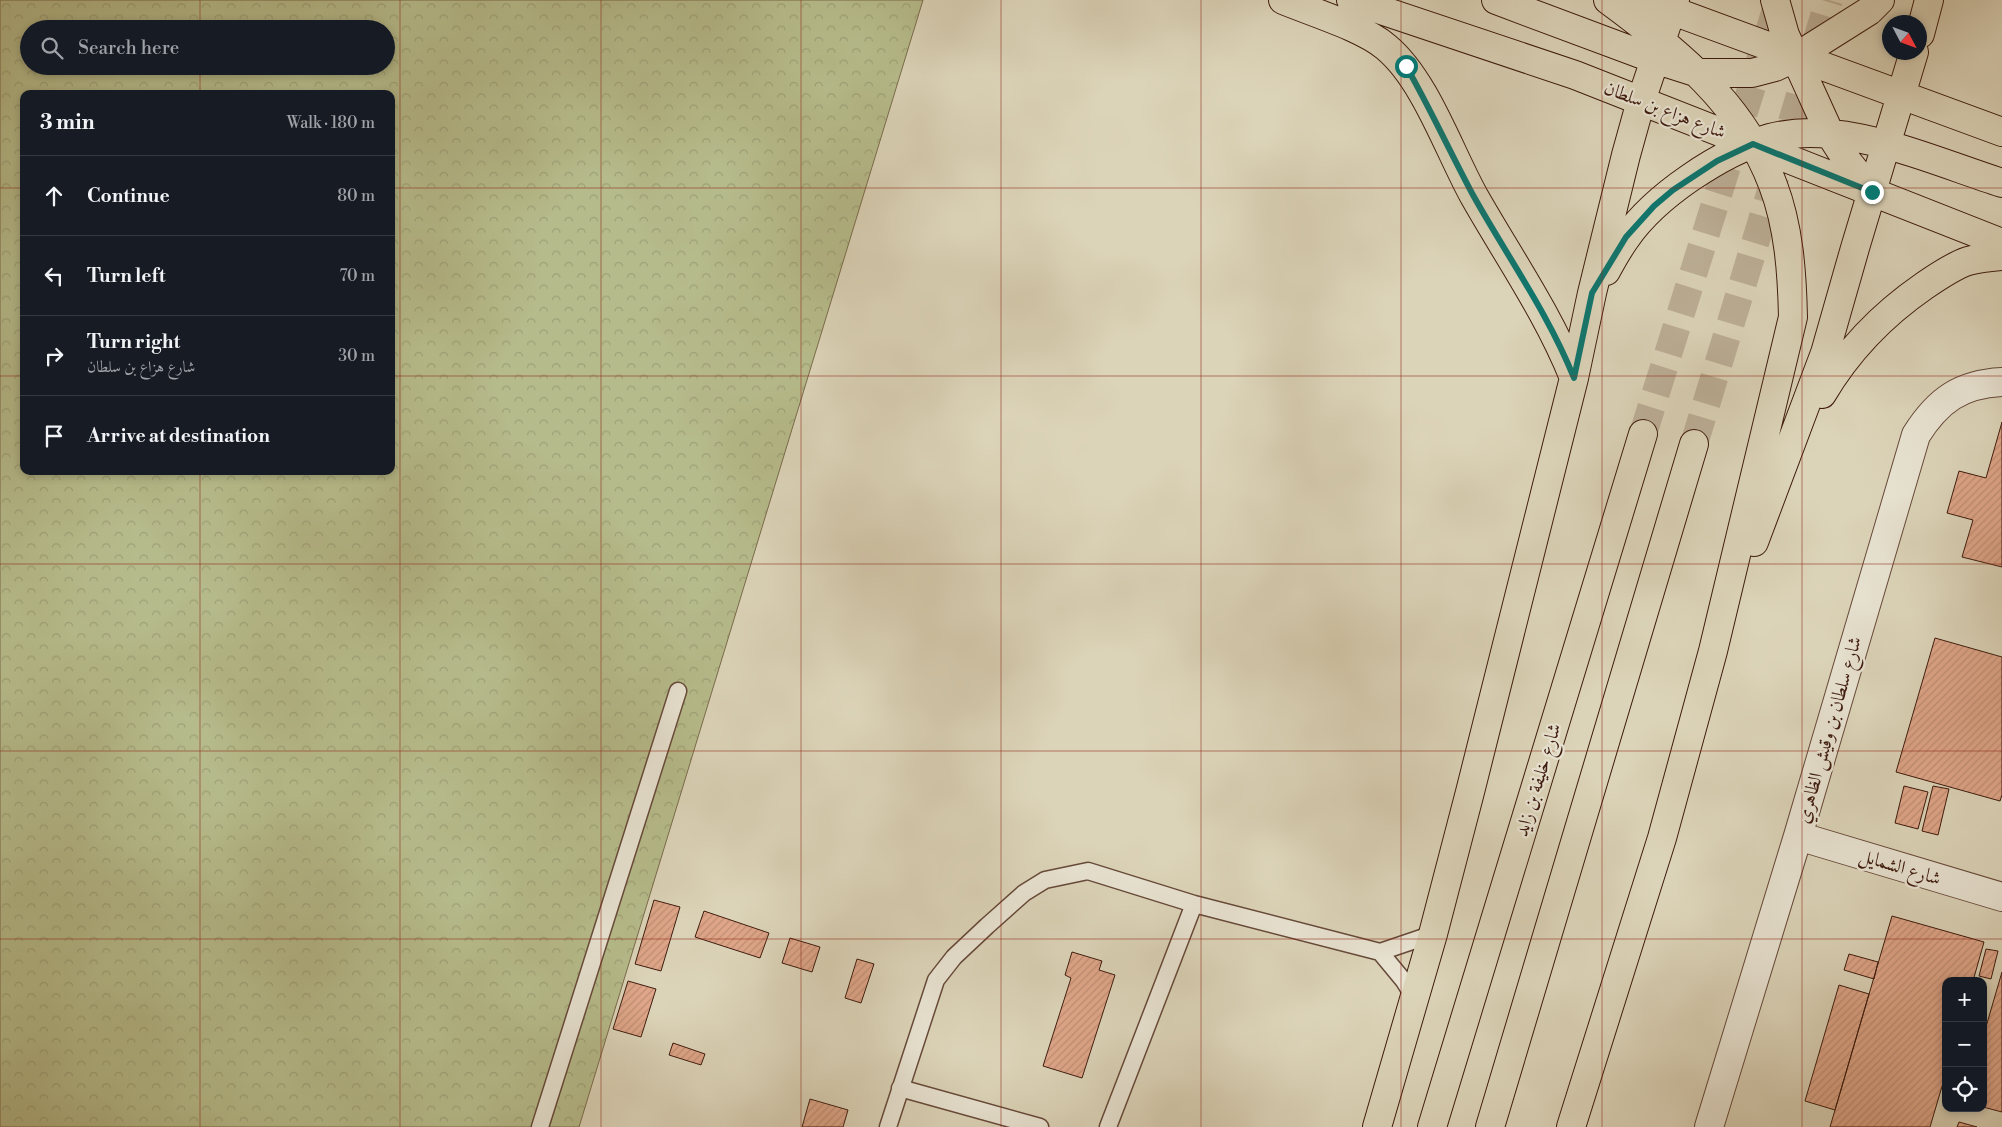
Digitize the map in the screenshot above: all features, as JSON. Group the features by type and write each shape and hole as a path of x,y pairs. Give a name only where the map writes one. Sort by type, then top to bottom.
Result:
{"main road":[{"path":"1283,0 1359,31 1385,45 1406,66 1473,194 1545,315 1561,346 1574,378"},
{"name":"شارع هزاع بن سلطان","path":"1351,0 1575,75 2002,243"},
{"path":"1496,0 1658,50 1698,73 1719,95 1753,144 1774,186 1784,224 1792,279 1792,317 1713,651 1662,838 1571,1127"},
{"path":"1608,0 1658,50"},
{"path":"1643,0 1674,5 1796,57 2002,132"},
{"path":"1775,0 1785,35 1830,134 1848,162 1872,192"},
{"path":"1698,73 1752,73 1775,66 1796,57 1869,11 1880,0"},
{"path":"1925,15 1929,0"},
{"path":"1377,1127 1433,934 1574,378 1592,293 1641,101 1674,5"},
{"path":"1713,651 1825,354 1912,60"},
{"path":"1592,293 1626,237 1654,206 1673,190 1717,161 1753,144 1771,138 1792,134 1830,134 1858,138 1886,145 2002,183"},
{"path":"1713,651 1816,405 1838,368 1872,328 1904,300 1932,280 1966,262 1986,257 2002,256"},
{"name":"شارع خليفة بن زايد","path":"1432,1127 1643,434"},
{"path":"1490,1127 1694,444"}],"street":[{"name":"شارع سلطان بن وقيش الظاهري","path":"1709,1127 1798,836 1916,435 1928,417 1942,402 1960,391 1980,384 2002,382"},
{"name":"شارع الشمايل","path":"1798,836 2002,897"}],"lane":[{"path":"540,1127 678,691"},
{"path":"888,1127 936,980 954,957 986,926 1024,894 1045,880 1088,871 1194,904 1380,952 1433,934"},
{"path":"1108,1127 1194,904"},
{"path":"1380,952 1398,973 1414,997"},
{"path":"900,1088 1040,1127"}],"green space":[{"path":"0,0 923,0 579,1127 0,1127"}],"building":[{"path":"2002,422 2002,567 1962,557 1973,520 1947,513 1959,471 1986,478"},
{"path":"1935,638 2002,657 2002,795 2000,801 1896,772"},
{"path":"1904,786 1928,792 1918,829 1895,823"},
{"path":"1933,786 1949,789 1938,835 1922,831"},
{"path":"654,900 680,907 661,971 635,964"},
{"path":"704,911 769,933 760,958 695,937"},
{"path":"1892,916 1984,942 1974,977 1942,977 1942,1086 1930,1127 1830,1127"},
{"path":"790,938 820,947 812,972 782,963"},
{"path":"1986,949 1998,951 1991,979 1979,976"},
{"path":"1072,952 1102,961 1099,970 1115,975 1082,1078 1043,1066 1071,978 1065,975"},
{"path":"1849,954 1878,962 1874,979 1844,970"},
{"path":"857,959 874,964 861,1003 845,998"},
{"path":"2002,972 2002,1112 1987,1108 1987,1023"},
{"path":"628,981 656,989 641,1037 613,1029"},
{"path":"1839,985 1869,994 1835,1110 1805,1101"},
{"path":"673,1043 705,1054 701,1065 669,1055"},
{"path":"810,1099 848,1110 843,1127 802,1127"},
{"path":"1959,1122 1977,1127 1957,1127"}],"tunnel":[{"path":"1643,434 1779,0"},
{"path":"1694,444 1829,0"}],"route":[{"path":"1406,66 1422,92 1473,194 1545,315 1561,346 1574,378 1592,293 1626,237 1654,206 1673,190 1717,161 1753,144 1872,192"}]}
